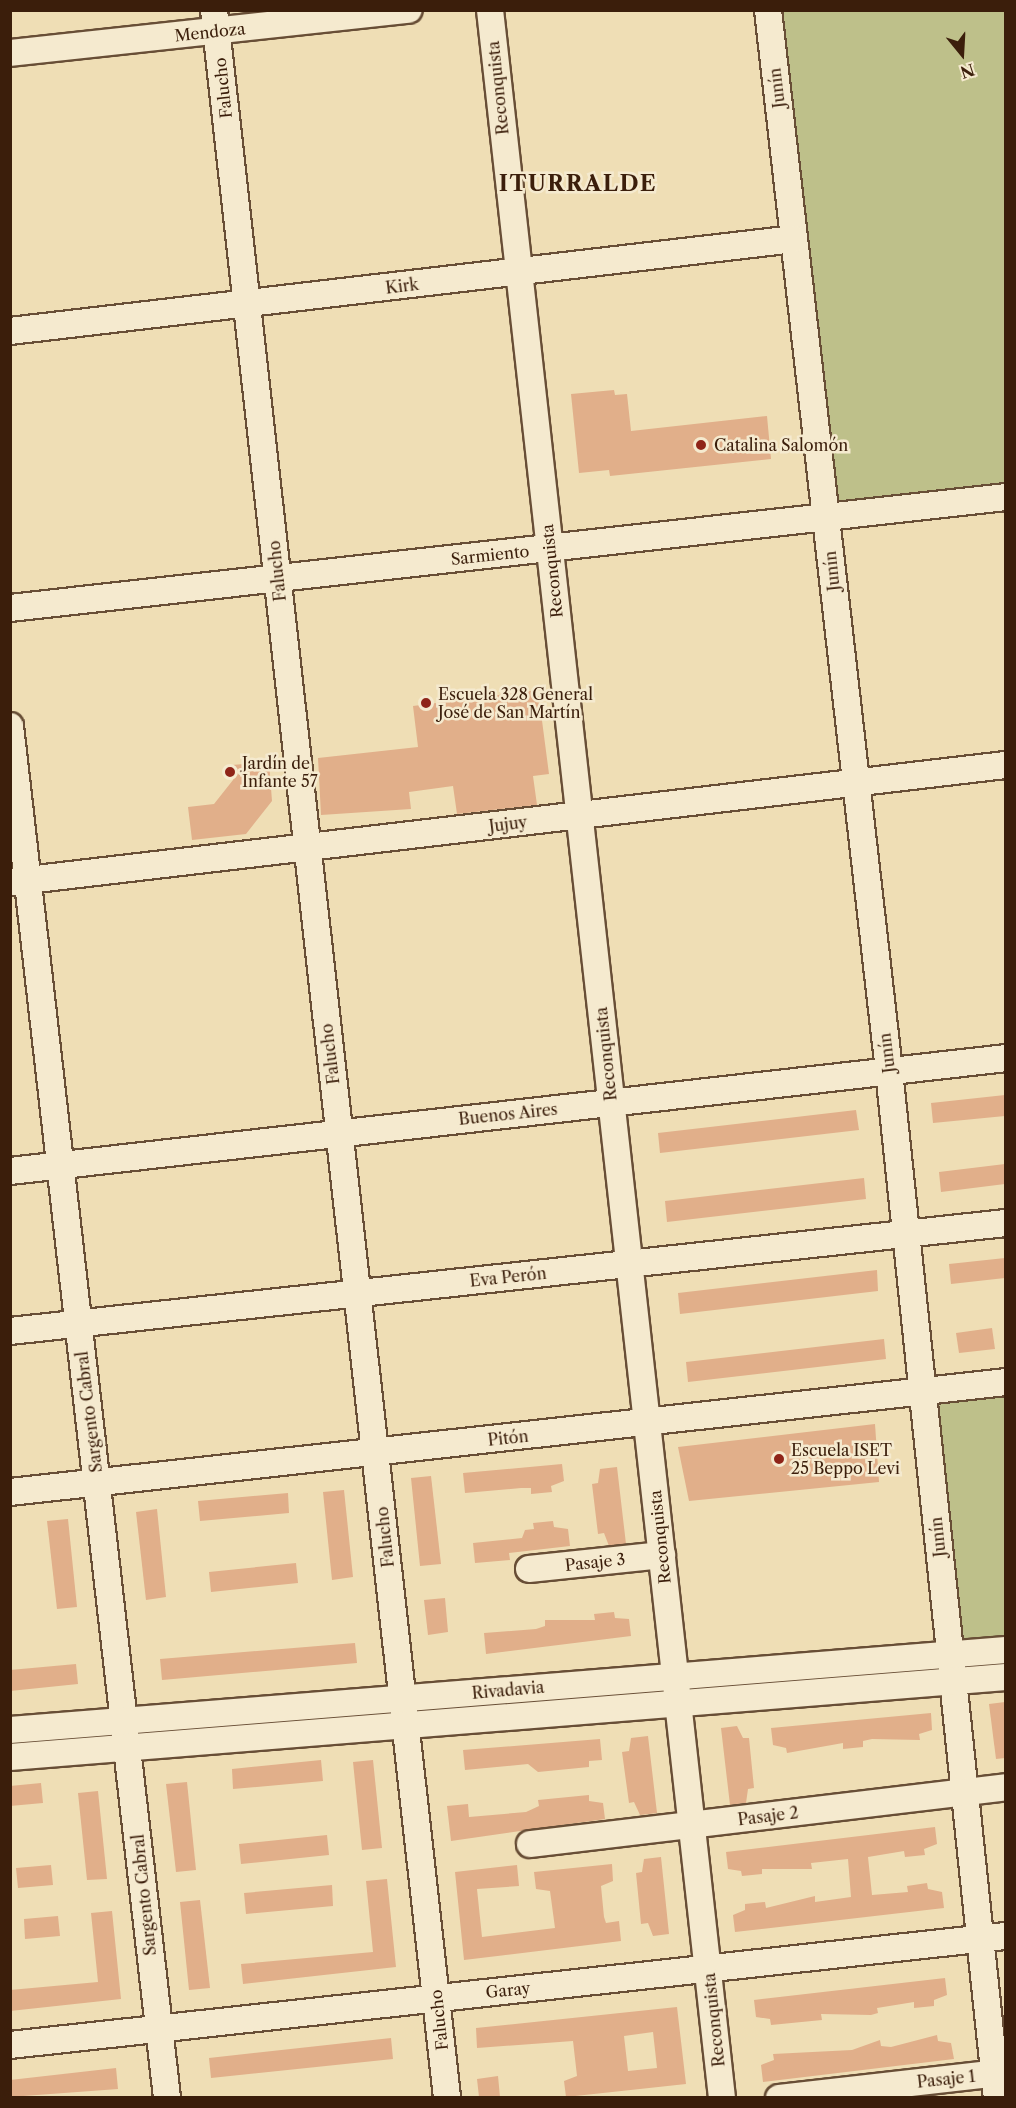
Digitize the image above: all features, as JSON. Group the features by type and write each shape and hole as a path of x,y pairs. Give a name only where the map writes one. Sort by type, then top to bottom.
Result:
{"street":[{"name":"Mendoza","path":"10,53 215,21 410,10"},
{"name":"Reconquista","path":"490,10 722,2097"},
{"name":"Junín","path":"768,10 854,783 890,1071 980,1939 999,2081"},
{"name":"Falucho","path":"215,21 278,578 305,848 340,1133 447,2097"},
{"name":"Kirk","path":"10,331 794,239"},
{"name":"Sarmiento","path":"10,608 1005,497"},
{"name":"Sargento Cabral","path":"10,726 19,881 61,1165 167,2097"},
{"name":"Jujuy","path":"19,881 1005,765"},
{"name":"Buenos Aires","path":"10,1171 1005,1058"},
{"name":"Eva Perón","path":"10,1331 1005,1223"},
{"name":"Pitón","path":"10,1492 1005,1383"},
{"name":"Pasaje 3","path":"529,1569 662,1555"},
{"name":"Rivadavia","path":"10,1730 1005,1650"},
{"name":"Rivadavia","path":"10,1757 1005,1677"},
{"name":"Pasaje 2","path":"530,1844 1005,1787"},
{"name":"Garay","path":"10,2045 1005,1936"},
{"name":"Pasaje 1","path":"779,2097 999,2081"}],"green space":[{"path":"768,11 1005,11 1005,497 826,517"},
{"path":"1005,1382 1005,1677 11,1757 11,1730 950,1655 923,1392"}],"building":[{"path":"614,390 615,395 627,394 631,431 767,416 771,459 610,476 609,470 579,473 571,394"},
{"path":"538,690 549,774 533,776 537,805 457,814 453,786 409,792 411,809 321,815 318,758 418,747 413,706"},
{"path":"269,762 272,801 246,834 192,840 188,807 214,804 233,780 232,765"},
{"path":"1005,1095 1005,1116 933,1123 931,1103"},
{"path":"856,1110 859,1130 660,1153 658,1133"},
{"path":"1005,1164 1005,1184 941,1192 939,1172"},
{"path":"864,1178 866,1199 667,1222 665,1201"},
{"path":"1005,1258 1005,1278 951,1284 949,1264"},
{"path":"877,1270 878,1291 680,1314 678,1293"},
{"path":"992,1328 995,1349 959,1353 956,1333"},
{"path":"884,1339 886,1359 688,1382 686,1362"},
{"name":"Escuela ISET 25 Beppo Levi","path":"875,1424 879,1482 689,1501 678,1447"},
{"path":"562,1464 564,1481 551,1486 552,1492 531,1494 531,1488 521,1488 465,1493 463,1473"},
{"path":"617,1467 626,1544 609,1546 604,1533 598,1534 592,1484 598,1483 600,1469"},
{"path":"431,1476 441,1564 420,1566 411,1478"},
{"path":"344,1490 353,1577 332,1580 323,1492"},
{"path":"288,1493 289,1513 200,1521 198,1501"},
{"path":"157,1509 166,1597 146,1600 136,1512"},
{"path":"68,1519 77,1607 57,1609 47,1521"},
{"path":"553,1521 554,1527 568,1529 570,1546 509,1553 510,1560 475,1563 473,1543 522,1538 525,1530 534,1529 533,1523"},
{"path":"296,1563 298,1583 211,1592 209,1572"},
{"path":"445,1598 448,1632 428,1635 424,1600"},
{"path":"614,1612 615,1618 629,1619 631,1636 486,1654 484,1633 536,1629 545,1626 545,1620 595,1620 594,1614"},
{"path":"355,1643 357,1663 162,1680 160,1659"},
{"path":"76,1664 78,1684 10,1691 10,1670"},
{"path":"1005,1702 1005,1758 996,1759 989,1704"},
{"path":"931,1713 932,1730 919,1734 920,1740 872,1739 863,1741 863,1747 843,1749 843,1743 787,1753 786,1748 773,1745 771,1728"},
{"path":"737,1726 743,1738 749,1738 754,1788 748,1789 746,1803 730,1805 721,1728"},
{"path":"648,1736 657,1813 640,1815 634,1802 629,1803 622,1752 629,1751 631,1738"},
{"path":"600,1739 602,1760 589,1761 589,1767 538,1772 528,1764 465,1770 463,1750"},
{"path":"321,1760 323,1781 233,1789 232,1769"},
{"path":"373,1760 382,1848 362,1850 353,1762"},
{"path":"187,1782 196,1870 176,1872 166,1784"},
{"path":"41,1783 43,1803 10,1806 10,1786"},
{"path":"98,1791 107,1879 87,1880 78,1793"},
{"path":"589,1795 589,1801 603,1803 605,1819 451,1841 447,1806 468,1804 469,1817 526,1812 539,1806 538,1800"},
{"path":"935,1827 937,1844 924,1849 925,1855 905,1857 904,1851 868,1857 872,1895 908,1892 907,1886 927,1883 928,1889 942,1892 944,1908 735,1932 733,1915 745,1910 745,1904 765,1902 766,1908 815,1896 815,1902 851,1897 848,1859 811,1863 812,1869 762,1869 762,1874 742,1876 741,1871 728,1869 726,1852"},
{"path":"327,1835 329,1855 241,1864 239,1844"},
{"path":"661,1857 669,1934 653,1936 648,1923 641,1924 636,1873 642,1872 644,1859"},
{"path":"612,1864 613,1881 601,1886 604,1917 606,1923 619,1921 621,1941 464,1960 455,1872 517,1865 519,1886 477,1889 482,1937 555,1928 550,1891 536,1889 534,1872"},
{"path":"51,1865 53,1885 18,1888 16,1868"},
{"path":"387,1879 396,1967 243,1984 241,1964 373,1952 366,1881"},
{"path":"332,1885 333,1906 246,1914 244,1893"},
{"path":"200,1900 210,1988 189,1990 180,1902"},
{"path":"112,1911 121,1999 10,2011 10,1990 98,1982 91,1913"},
{"path":"58,1916 60,1936 25,1939 24,1919"},
{"path":"945,1978 947,1995 934,2000 934,2006 914,2008 914,2002 877,2008 878,2013 871,2015 821,2014 822,2020 771,2025 770,2019 756,2017 754,2000"},
{"path":"677,2007 686,2084 566,2097 564,2081 577,2076 573,2041 477,2048 476,2028","holes":["653,2032 657,2068 628,2071 624,2036"]},
{"path":"937,2035 938,2041 951,2043 954,2059 763,2082 761,2065 774,2060 773,2054 852,2050 880,2040 881,2046 891,2047"},
{"path":"391,2038 393,2059 211,2078 209,2058"},
{"path":"116,2068 118,2089 10,2097 10,2080"},
{"path":"498,2076 500,2097 479,2097 477,2079"}],"place":[{"name":"Catalina Salomón","path":"701,445"},
{"name":"Escuela 328 General José de San Martín","path":"426,703"},
{"name":"Jardín de Infante 57","path":"230,772"},
{"name":"Escuela ISET 25 Beppo Levi","path":"779,1459"}],"district":[{"name":"ITURRALDE","path":"578,184"}]}
